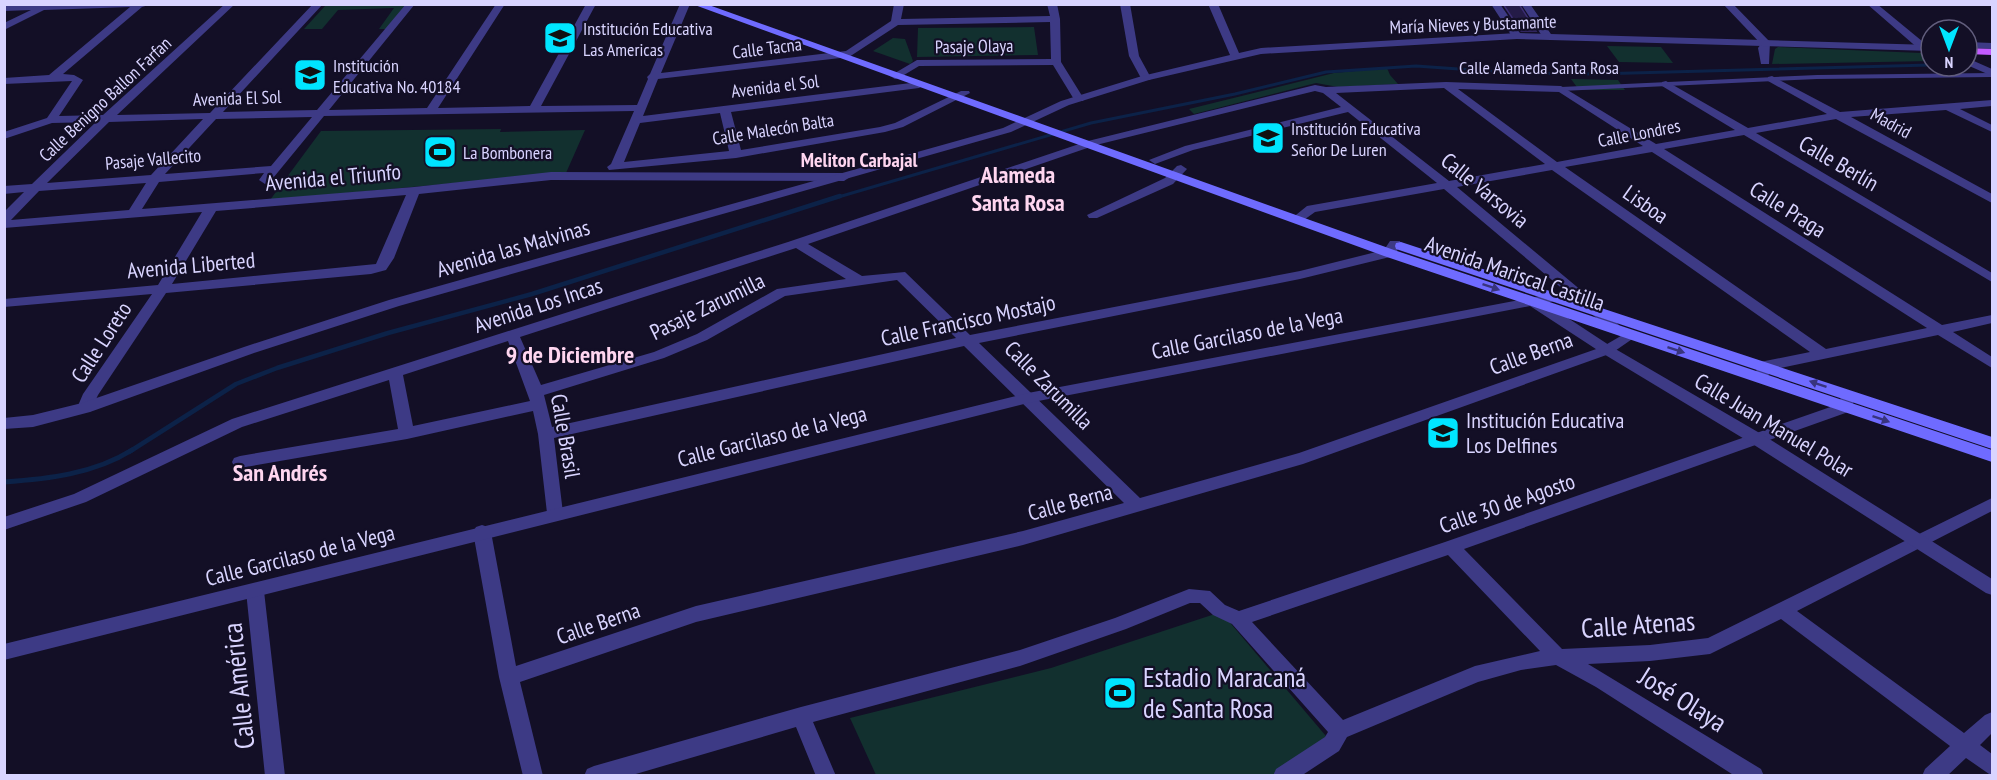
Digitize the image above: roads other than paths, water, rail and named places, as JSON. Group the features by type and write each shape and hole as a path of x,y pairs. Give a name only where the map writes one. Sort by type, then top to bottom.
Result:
{"main road":[{"path":"696,4 962,95"},
{"path":"718,4 843,55"},
{"path":"899,74 919,85 962,95"},
{"name":"Avenida Mariscal Castilla","path":"962,95 1032,122 1061,130 1092,143 1392,248 1532,301 1631,335 1763,372"},
{"name":"Avenida Mariscal Castilla","path":"1092,143 1155,160 1179,172"},
{"name":"Avenida Mariscal Castilla","path":"1392,248 1595,309 1763,372 1846,400 1992,443"},
{"name":"Avenida Mariscal Castilla","path":"1846,400 1992,456"}],"street":[{"path":"4,8 147,4"},
{"name":"Calle Benigno Ballon Farfan","path":"4,222 34,188 231,4"},
{"path":"133,214 156,176 319,4"},
{"path":"265,180 411,4"},
{"path":"429,113 501,4"},
{"path":"533,111 591,4"},
{"path":"616,167 652,77 685,4"},
{"path":"896,22 899,4"},
{"path":"1052,4 1055,19 1056,62 1079,99"},
{"path":"1125,4 1134,56 1146,78"},
{"path":"1213,4 1235,56"},
{"path":"1495,4 1517,36"},
{"path":"1525,4 1548,37"},
{"path":"1727,4 1766,44 1763,48 1765,62"},
{"path":"1871,4 1919,42"},
{"path":"52,78 139,5"},
{"path":"4,27 48,6"},
{"path":"843,55 896,22 1055,19"},
{"name":"María Nieves y Bustamante","path":"1032,122 1079,99 1146,78 1235,56 1296,48 1517,36 1919,48"},
{"name":"Calle Tacna","path":"652,77 843,55"},
{"name":"Pasaje Olaya","path":"899,74 918,63 1056,62"},
{"name":"Calle Alameda Santa Rosa","path":"1092,143 1306,89 1446,85 1561,89 1772,79 1992,74"},
{"path":"4,81 70,77 78,80 51,120"},
{"name":"Madrid","path":"1772,79 1992,199"},
{"name":"Calle Berlín","path":"1666,84 1992,278"},
{"name":"Avenida el Sol","path":"636,120 919,85"},
{"name":"Lisboa","path":"1446,85 1556,166 1825,355"},
{"name":"Calle Praga","path":"1561,89 1992,363"},
{"name":"Calle Varsovia","path":"1326,90 1446,184 1595,309 1614,328"},
{"name":"Calle Malecón Balta","path":"579,175 616,167 736,154 899,125 962,95"},
{"name":"Calle Londres","path":"1300,216 1311,209 1838,115 1992,103"},
{"name":"Avenida El Sol","path":"4,136 51,120 640,108"},
{"path":"1948,108 1992,129"},
{"path":"725,109 736,154"},
{"path":"1155,160 1189,148 1348,109"},
{"name":"Avenida las Malvinas","path":"4,424 33,421 85,408 249,350 394,303 1032,122"},
{"name":"Avenida Los Incas","path":"4,524 80,498 237,423 797,243 1092,143"},
{"name":"Pasaje Vallecito","path":"4,190 156,176 274,169"},
{"path":"1093,215 1179,172"},
{"name":"Avenida el Triunfo","path":"4,222 211,208 579,175 844,177"},
{"name":"Avenida Liberted","path":"4,303 371,270 381,267 387,258 414,191"},
{"name":"Calle Loreto","path":"85,408 211,208"},
{"path":"797,243 858,279"},
{"name":"Calle Francisco Mostajo","path":"546,434 969,340 1300,275 1392,248"},
{"name":"Pasaje Zarumilla","path":"240,462 407,433 538,398 659,355 702,337 782,292 858,279 900,275"},
{"name":"Calle Zarumilla","path":"900,275 1138,506"},
{"name":"Calle Garcilaso de la Vega","path":"4,652 255,591 555,513 1028,398 1556,297"},
{"name":"Calle Juan Manuel Polar","path":"1532,301 1606,350 1756,439 1992,588"},
{"path":"1763,372 1825,355 1992,319"},
{"name":"Calle Brasil","path":"512,335 538,398 546,434 555,513"},
{"name":"Calle Berna","path":"509,677 696,614 1023,538 1303,458 1606,350 1631,335"},
{"path":"395,371 407,433"},
{"name":"Calle 30 de Agosto","path":"1238,619 1451,547 1756,439 1846,400"},
{"name":"Calle Atenas","path":"1283,776 1332,744 1340,731 1475,674 1521,662 1558,657 1650,653 1710,646 1992,504"},
{"path":"482,532 509,677 533,776"},
{"name":"José Olaya","path":"1451,547 1558,657 1603,681 1754,776"},
{"name":"Calle América","path":"255,591 275,776"},
{"path":"594,776 801,716 1020,658 1120,624 1189,596 1204,596 1219,610 1238,619 1340,731"},
{"path":"1783,610 1992,766"},
{"path":"801,716 826,776"},
{"path":"1932,776 1963,745 1992,721"}],"waterway":[{"path":"835,198 1091,123 1235,94 1326,72 1416,66 1516,73 1595,74 1919,65"},
{"path":"129,452 236,384 277,368 388,333 532,294 840,196"},
{"path":"4,482 70,474 102,465 132,450"}],"place":[{"name":"Institución Educativa Las Americas","path":"560,38"},
{"name":"Institución Educativa No. 40184","path":"310,75"},
{"name":"Institución Educativa Señor De Luren","path":"1268,138"},
{"name":"La Bombonera","path":"440,152"},
{"name":"Institución Educativa Los Delfines","path":"1443,433"},
{"name":"Estadio Maracaná de Santa Rosa","path":"1120,693"}],"district":[{"name":"Meliton Carbajal","path":"859,160"},
{"name":"Alameda Santa Rosa","path":"1018,188"},
{"name":"9 de Diciembre","path":"570,354"},
{"name":"San Andrés","path":"280,472"}]}
